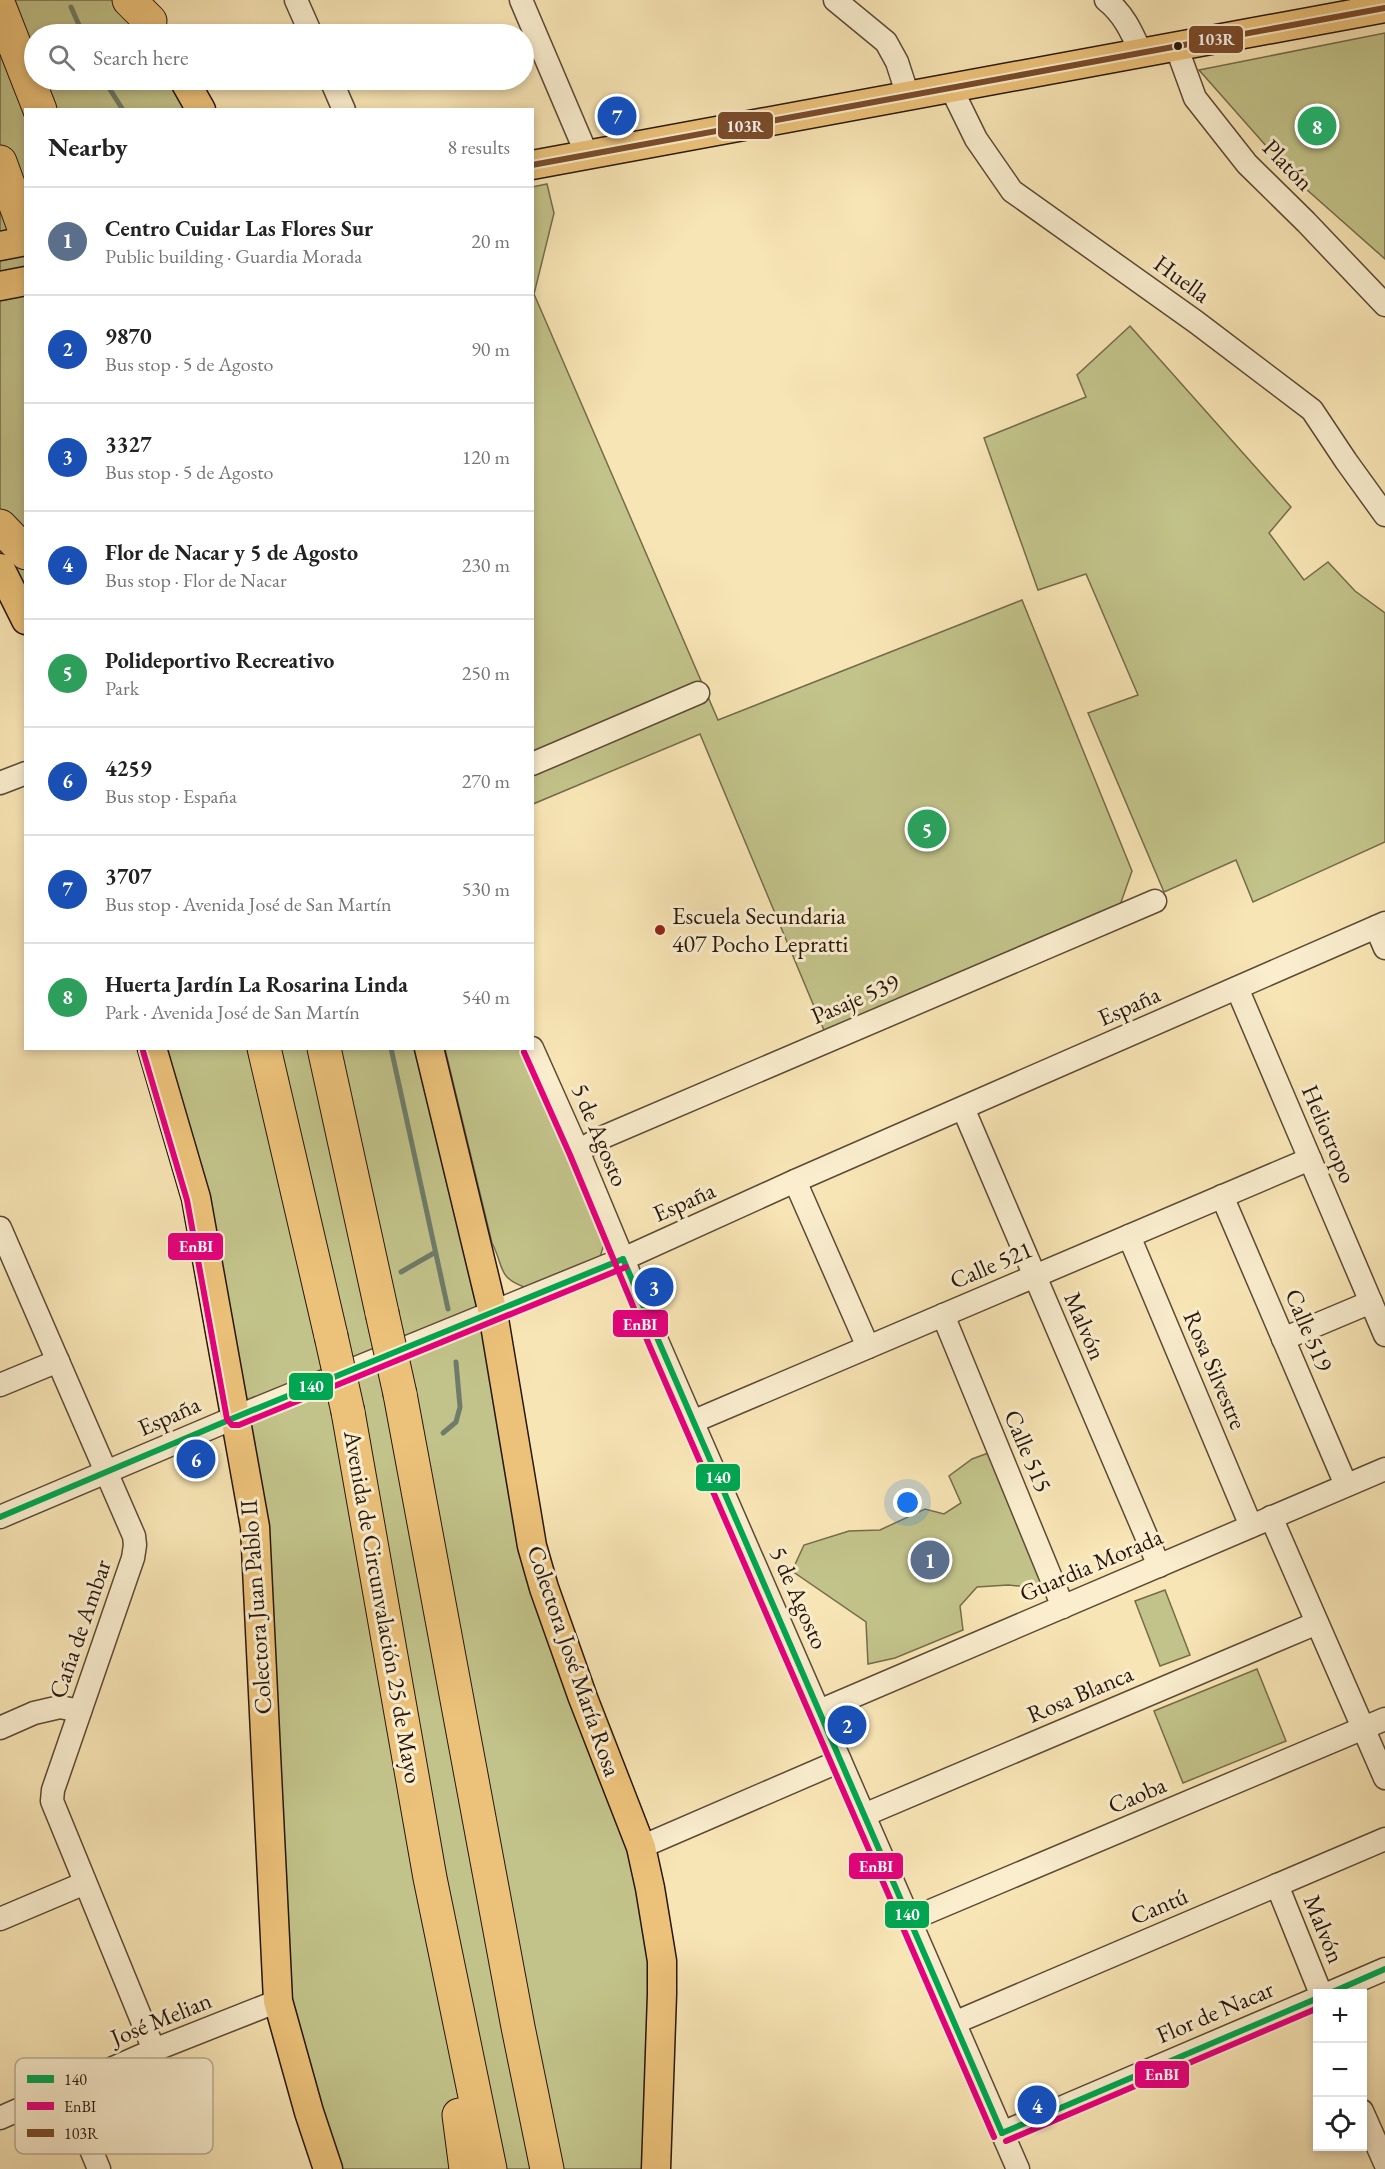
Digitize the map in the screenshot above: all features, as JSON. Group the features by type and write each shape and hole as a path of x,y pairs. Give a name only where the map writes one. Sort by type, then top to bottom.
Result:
{"highway":[{"path":"0,8 24,69"},
{"path":"32,90 39,108"},
{"path":"0,162 24,227"},
{"path":"0,526 24,551"},
{"path":"324,1050 400,1394 516,2016 547,2169"},
{"name":"Avenida de Circunvalación 25 de Mayo","path":"265,1056 348,1412 430,1878 490,2169"},
{"path":"430,1878 466,2169"}],"main road":[{"path":"534,165 1385,8"},
{"path":"190,90 200,108"},
{"path":"0,246 24,241"},
{"path":"0,286 24,281"},
{"path":"0,568 24,616"},
{"name":"Colectora Juan Pablo II","path":"153,1050 196,1198 255,1527 278,2001 309,2112 328,2169"},
{"name":"Colectora José María Rosa","path":"429,1050 493,1313 532,1546 544,1588 583,1698 642,1847 662,1961 656,2169"}],"street":[{"path":"296,0 307,24"},
{"path":"521,0 531,24"},
{"path":"835,0 886,42 897,62 908,96"},
{"path":"1106,0 1115,7 1129,27 1141,53"},
{"path":"534,31 587,155"},
{"name":"Platón","path":"1176,46 1195,98 1247,164 1385,305"},
{"name":"Huella","path":"951,87 976,139 1012,191 1196,322 1312,410 1385,515"},
{"path":"335,90 343,108"},
{"path":"534,763 698,693"},
{"path":"0,783 24,774"},
{"name":"Pasaje 539","path":"578,1151 601,1138 1155,901"},
{"path":"1380,925 1385,948"},
{"name":"España","path":"0,1517 236,1417 623,1259 795,1181 1380,925"},
{"name":"Heliotropo","path":"1238,988 1385,1335"},
{"name":"5 de Agosto","path":"533,1050 692,1422 1018,2169"},
{"name":"Malvón","path":"963,1108 1159,1566"},
{"name":"Calle 521","path":"692,1422 1310,1159"},
{"path":"795,1181 868,1347"},
{"name":"Calle 519","path":"1222,1196 1346,1485"},
{"name":"Caña de Ambar","path":"0,1228 7,1261 58,1361 134,1536 133,1558 53,1790 52,1801 154,2050"},
{"name":"Rosa Silvestre","path":"1129,1236 1261,1522 1317,1623 1385,1779"},
{"path":"1283,1339 1371,1302"},
{"name":"Calle 515","path":"943,1315 1063,1606"},
{"path":"0,1385 58,1361"},
{"name":"Guardia Morada","path":"819,1712 1385,1469"},
{"name":"Rosa Blanca","path":"864,1815 1317,1623"},
{"path":"0,1728 34,1713 60,1707 80,1711"},
{"name":"Caoba","path":"909,1920 1385,1719"},
{"path":"642,1847 840,1761"},
{"name":"Cantú","path":"954,2023 1385,1839"},
{"path":"0,1919 85,1883"},
{"name":"Malvón","path":"1277,1885 1316,1989"},
{"name":"Flor de Nacar","path":"1339,1989 1385,1969"},
{"name":"José Melian","path":"136,2058 278,2001"},
{"name":"Flor de Nacar","path":"1002,2133 1313,2001"},
{"name":"José Melian","path":"0,2118 15,2111"},
{"path":"1367,2122 1385,2163"},
{"path":"93,2154 99,2169"}],"green space":[{"path":"0,0 139,0 152,24 24,24 24,90 190,90 200,108 24,108 24,618 0,568"},
{"path":"1385,33 1385,259 1297,181 1199,70"},
{"path":"547,184 554,213 534,294 534,187"},
{"path":"534,294 718,720 1022,600 1132,871 1119,908 826,1035 700,734 534,804"},
{"path":"1130,326 1291,507 1269,533 1304,580 1328,562 1355,591 1385,613 1385,842 1253,902 1236,860 1164,892 1088,713 1138,695 1086,574 1038,590 984,438 1086,397 1077,375"},
{"path":"152,1050 429,1050 532,1546 650,1888 656,2169 328,2169 278,2001 255,1527"},
{"path":"445,1050 524,1050 605,1241 600,1257 527,1288 506,1276 492,1243"},
{"path":"991,1452 1048,1589 1008,1585 977,1587 960,1606 963,1630 895,1658 868,1664 866,1622 792,1571 804,1545 849,1531 880,1530 925,1509 944,1514 961,1503 949,1476 972,1459"},
{"path":"1165,1590 1190,1655 1160,1666 1135,1601"},
{"path":"1257,1669 1286,1741 1183,1783 1154,1711"}],"waterway":[{"path":"71,7 79,24"},
{"path":"110,90 122,108"},
{"path":"391,1050 448,1309"},
{"path":"401,1272 434,1253"},
{"path":"443,1433 456,1422 460,1407 456,1362"}],"transit line":[{"name":"103R","path":"534,165 1385,8"},
{"name":"EnBI","path":"143,1051 187,1200 227,1419 232,1425 239,1425 626,1267"},
{"name":"EnBI","path":"524,1052 994,2137"},
{"name":"140","path":"623,1259 1002,2133"},
{"name":"140","path":"0,1517 236,1417 623,1259"},
{"name":"140","path":"1339,1989 1385,1969"},
{"name":"140","path":"1002,2133 1313,2000"},
{"name":"EnBI","path":"1006,2141 1313,2010"}],"place":[{"name":"3707","path":"617,116"},
{"name":"Huerta Jardín La Rosarina Linda","path":"1317,126"},
{"name":"Polideportivo Recreativo","path":"927,829"},
{"name":"Escuela Secundaria 407 Pocho Lepratti","path":"660,930"},
{"name":"3327","path":"654,1287"},
{"name":"4259","path":"196,1459"},
{"name":"Centro Cuidar Las Flores Sur","path":"930,1560"},
{"name":"9870","path":"847,1725"},
{"name":"Flor de Nacar y 5 de Agosto","path":"1037,2105"}]}
